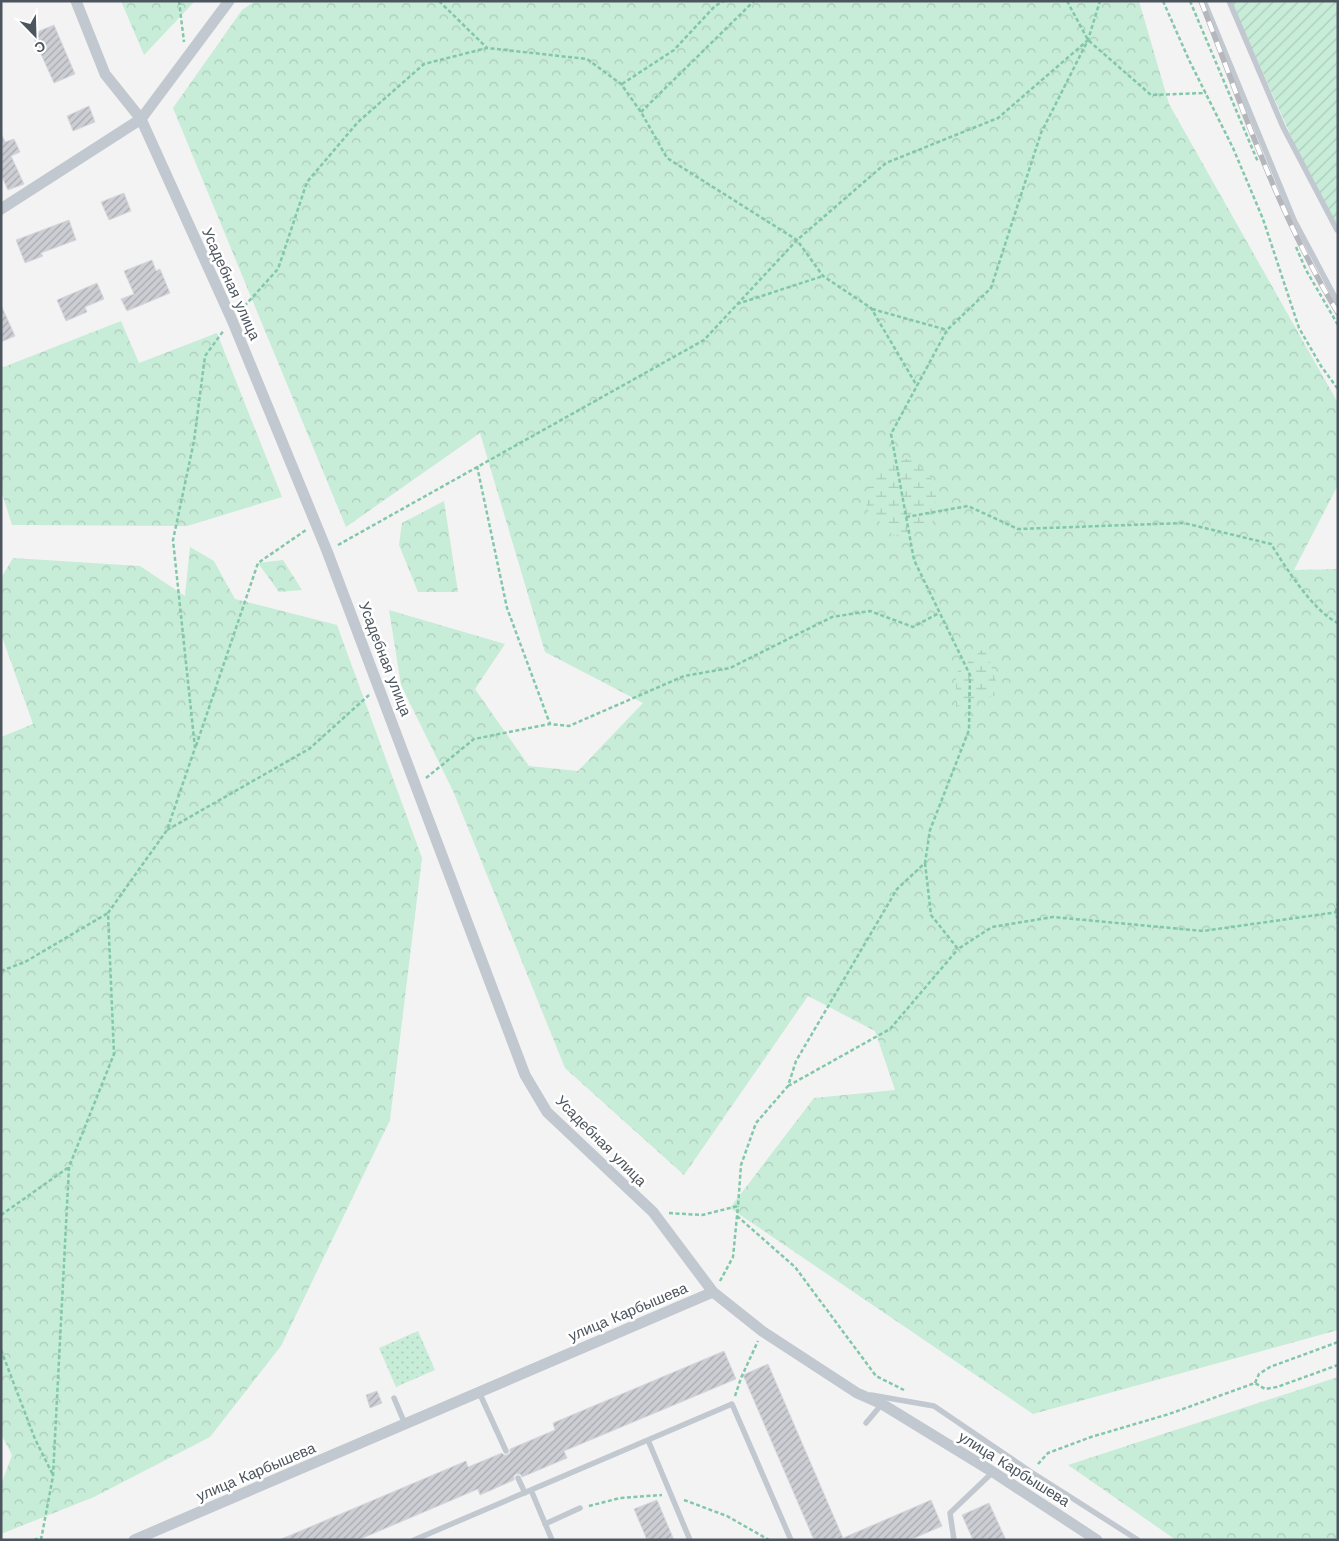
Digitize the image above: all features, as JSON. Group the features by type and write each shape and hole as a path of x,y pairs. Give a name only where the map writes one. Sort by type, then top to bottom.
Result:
{"street":[{"name":"Усадебная улица","path":"76,1 106,74 141,119 232,320 327,551 525,1075 547,1112 653,1212 713,1292"},
{"path":"1,209 141,119 229,1"},
{"name":"улица Карбышева","path":"134,1540 713,1292 762,1331 857,1392 882,1404 993,1472 1085,1536 1097,1540"}],"lane":[{"path":"1204,1 1294,220 1338,303"},
{"path":"1229,1 1283,127 1337,230"},
{"path":"479,1392 506,1451"},
{"path":"857,1392 934,1406 1031,1472 1138,1540"},
{"path":"394,1398 405,1424"},
{"path":"414,1540 732,1404 791,1540"},
{"path":"866,1423 882,1404"},
{"path":"648,1440 690,1540"},
{"path":"954,1540 950,1513 993,1472"},
{"path":"518,1478 528,1492 552,1540"},
{"path":"545,1524 580,1508"}],"path":[{"path":"179,1 186,59"},
{"path":"439,1 487,48"},
{"path":"621,84 674,50 715,6 724,1"},
{"path":"641,112 754,1"},
{"path":"1067,1 1088,40 1151,95 1206,93"},
{"path":"958,949 931,915 925,863 930,830 970,730 970,675 914,560 891,434 948,330 991,288 1041,133 1088,40 1100,1"},
{"path":"1163,1 1233,148 1263,219 1299,328 1321,366 1338,389"},
{"path":"327,551 704,340 797,240 886,163 998,118 1088,40"},
{"path":"195,748 173,540 194,440 205,356 232,320 278,269 307,182 358,122 424,64 487,48 587,59 621,84 641,112 666,158 797,240 823,276 871,308 948,330"},
{"path":"736,305 823,276"},
{"path":"871,308 917,386"},
{"path":"477,466 507,608 550,724"},
{"path":"906,517 968,506 1018,529 1184,523 1271,544 1296,583 1330,620 1338,623"},
{"path":"1,970 25,962 108,913 167,830 258,563 316,524"},
{"path":"417,786 474,739 550,724 569,726 684,676 730,668 832,617 870,611 913,627 939,613"},
{"path":"167,830 309,749 379,685"},
{"path":"788,1086 796,1061 897,889 925,863"},
{"path":"1338,902 1338,924"},
{"path":"713,1292 734,1257 741,1165 756,1123 788,1086 890,1029 958,949 992,927 1053,917 1203,931 1337,912"},
{"path":"34,1540 41,1538 53,1476 69,1167 114,1054 108,913"},
{"path":"1,1215 69,1167"},
{"path":"653,1212 702,1215 738,1206"},
{"path":"737,1216 794,1267 876,1376 909,1393"},
{"path":"732,1404 740,1378 762,1331"},
{"path":"1031,1472 1048,1453 1091,1438 1126,1429 1255,1383 1259,1374 1270,1367 1338,1342"},
{"path":"1,1350 35,1439 53,1476"},
{"path":"1255,1383 1265,1389 1277,1387 1338,1365"}],"green space":[{"path":"121,1 195,1 144,55"},
{"path":"255,1 1139,1 1169,104 1338,403 1338,485 1294,570 1338,569 1338,1330 1033,1414 730,1208 814,1098 895,1090 875,1031 808,996 684,1175 565,1068 453,791 401,685 389,610 505,644 475,689 529,766 578,771 643,703 545,652 480,433 346,527 173,108 242,10"},
{"path":"1231,1 1338,1 1338,229 1322,206"},
{"path":"121,321 139,363 217,333 282,497 187,526 12,525 1,490 1,368"},
{"path":"912,457 938,486 932,524 894,536 866,508 873,470"},
{"path":"444,501 458,592 418,592 399,545 402,523"},
{"path":"190,547 214,561 235,599 337,625 422,858 390,1120 281,1346 210,1437 94,1497 1,1534 1,1485 12,1455 1,1434 1,737 33,724 1,634 1,578 13,558 140,566 185,596"},
{"path":"283,560 302,590 279,592 258,563"},
{"path":"985,647 1000,694 956,707 956,673"},
{"path":"418,1331 435,1370 396,1387 379,1348"},
{"path":"1338,1377 1338,1540 1176,1540 1068,1465"}],"building":[{"path":"54,25 75,74 54,83 32,34"},
{"path":"89,106 95,122 73,131 67,116"},
{"path":"1,133 5,142 14,139 20,152 11,156 24,184 8,190 1,175"},
{"path":"124,193 131,211 109,220 101,202"},
{"path":"69,220 76,240 41,253 43,256 25,263 16,240"},
{"path":"152,260 156,271 160,269 170,293 127,311 121,299 134,294 124,271"},
{"path":"97,283 104,299 85,307 87,312 66,321 57,300"},
{"path":"1,305 15,336 1,342"},
{"path":"724,1351 736,1379 564,1451 567,1458 522,1477 520,1474 516,1474 514,1480 480,1495 478,1489 358,1540 279,1540 466,1461 468,1467 502,1453 507,1455 510,1453 510,1449 555,1430 553,1423"},
{"path":"768,1364 843,1538 931,1500 942,1526 910,1540 814,1540 743,1375"},
{"path":"377,1391 382,1403 370,1408 366,1395"},
{"path":"657,1500 674,1540 647,1540 634,1509"},
{"path":"989,1503 1006,1540 973,1540 962,1515"}],"railway":[{"path":"1201,1 1263,160 1297,238 1338,313"}]}
